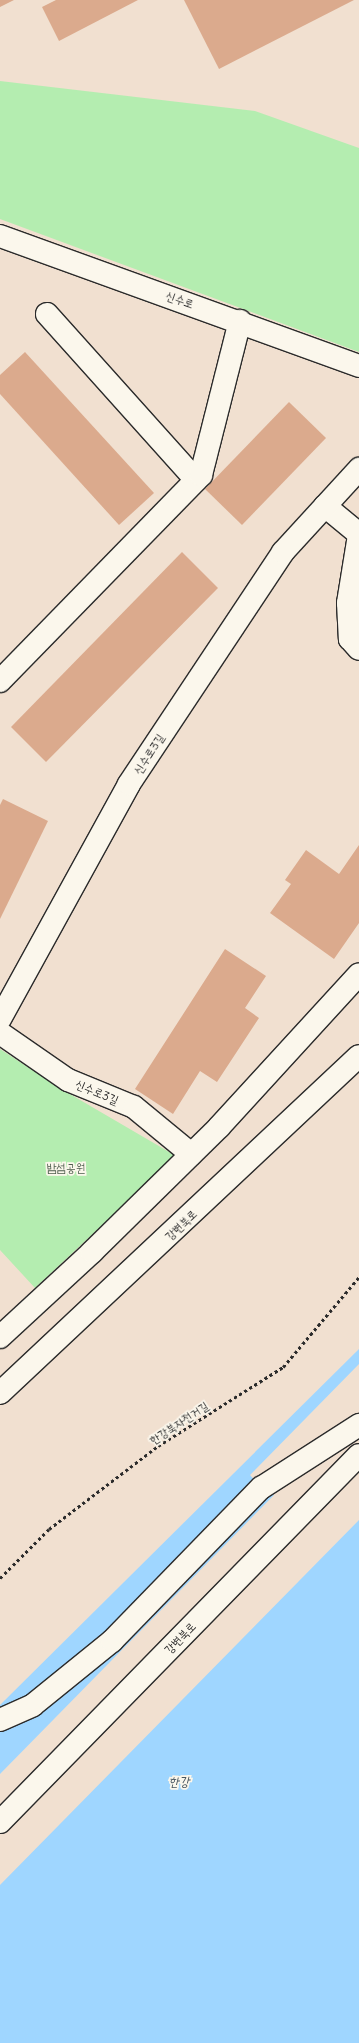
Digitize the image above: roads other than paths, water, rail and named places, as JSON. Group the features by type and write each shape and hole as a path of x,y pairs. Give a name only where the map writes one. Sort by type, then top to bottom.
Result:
{"main road":[{"name":"신수로","path":"0,236 240,321 359,366"},
{"path":"47,314 196,480"},
{"path":"0,681 201,475 240,321"},
{"name":"신수로3길","path":"0,1018 129,784 283,552 359,470"},
{"path":"325,506 359,534 348,603 350,639 359,649"},
{"path":"0,1337 192,1154 359,974"},
{"name":"신수로3길","path":"0,1033 68,1080 134,1107 192,1154"},
{"name":"강변북로","path":"0,1393 359,1056"},
{"path":"0,1720 34,1705 112,1641 261,1488 359,1425"},
{"name":"강변북로","path":"0,1822 359,1455"}],"water":[{"name":"한강","path":"359,1349 359,2043 0,2043 0,1705"}],"park label":[{"name":"밤섬공원","path":"66,1168"}]}
